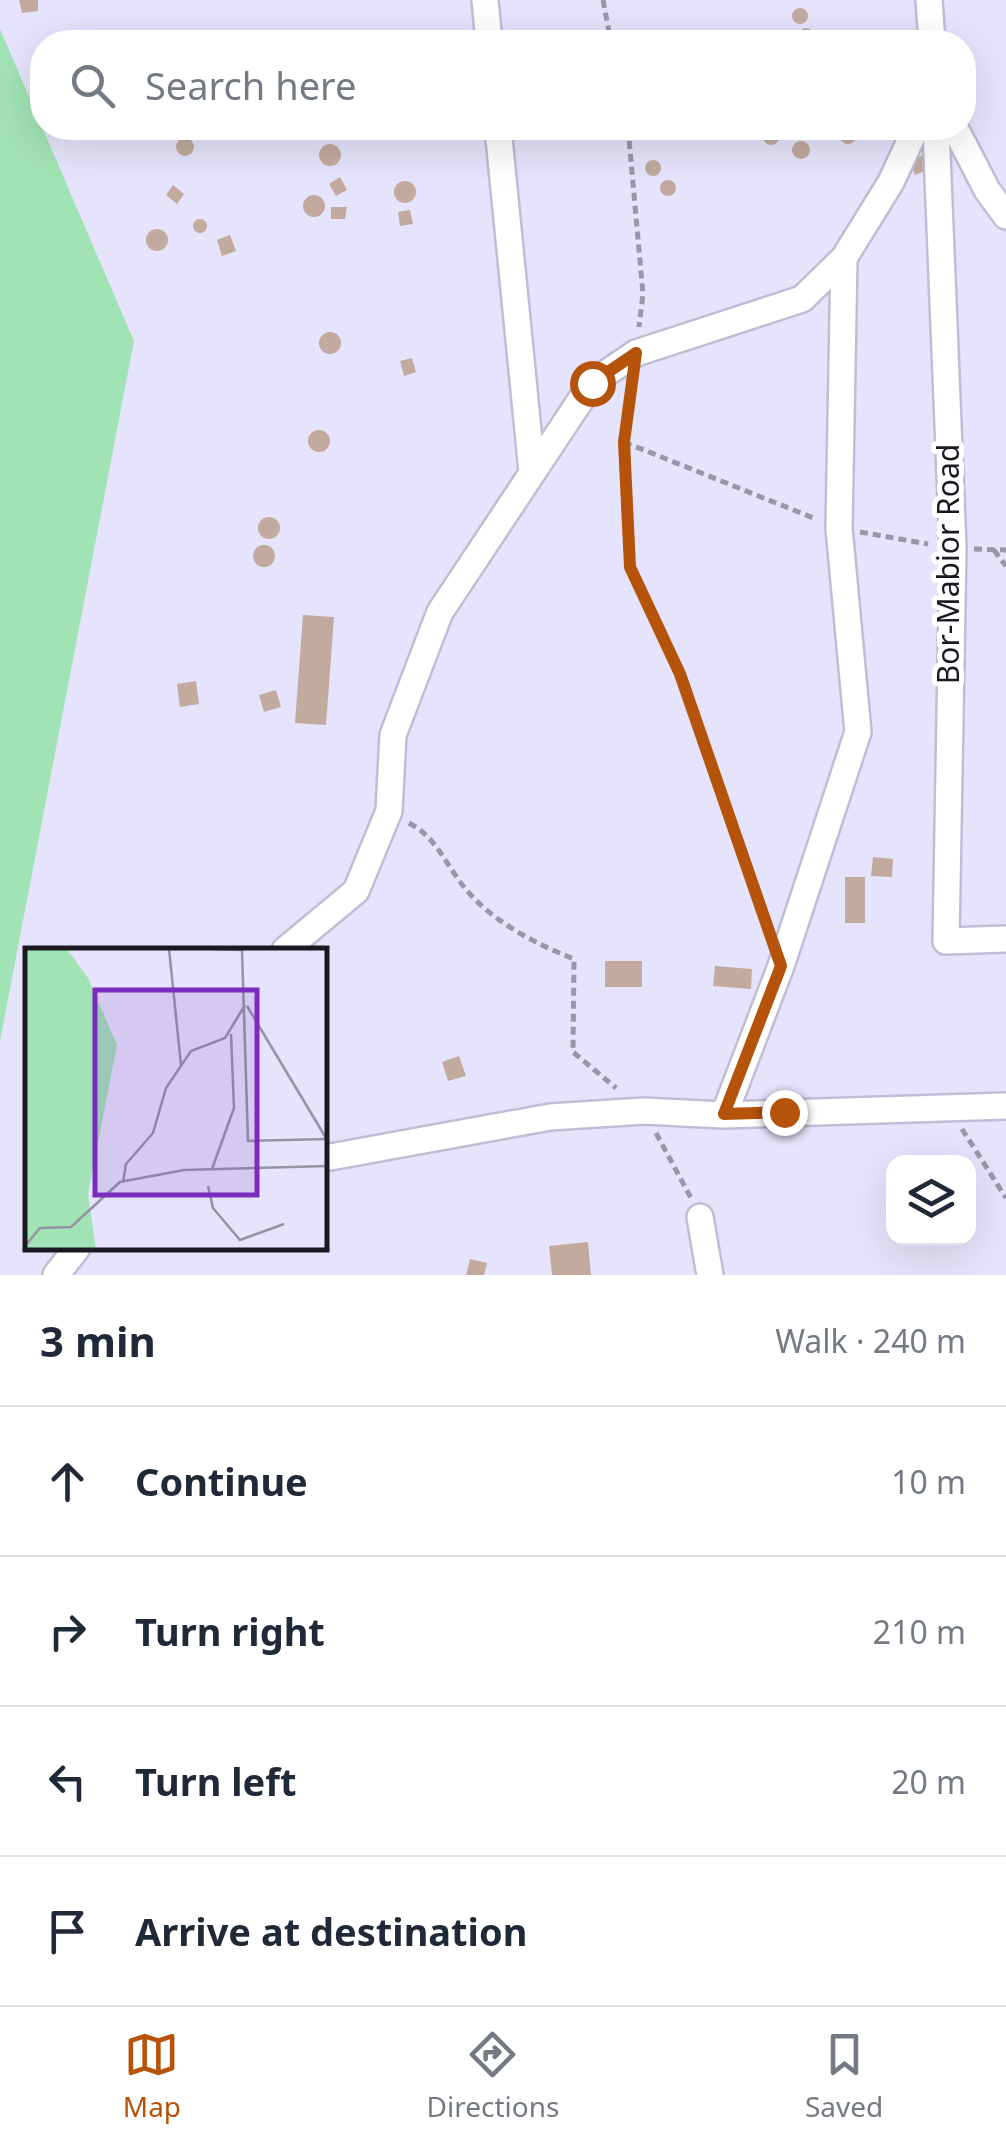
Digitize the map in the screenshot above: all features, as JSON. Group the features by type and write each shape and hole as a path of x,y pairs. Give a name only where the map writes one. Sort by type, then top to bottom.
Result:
{"street":[{"path":"485,0 488,30"},
{"path":"929,0 931,30"},
{"path":"499,140 532,472"},
{"path":"287,948 356,891 389,812 394,735 440,612 592,383 636,353 802,298 844,258 891,182 910,140"},
{"name":"Bor-Mabior Road","path":"936,140 953,548 946,941 1006,939"},
{"path":"961,140 987,190 1006,216"},
{"path":"724,1114 781,966 858,732 839,528 844,258"},
{"path":"328,1157 550,1117 644,1111 724,1114 1006,1106"},
{"path":"700,1217 710,1275"},
{"path":"56,1275 75,1250"}],"path":[{"path":"603,0 609,30"},
{"path":"629,140 643,294 624,442 630,567 680,674 781,966"},
{"path":"624,442 839,528 953,548"},
{"path":"994,550 1006,566"},
{"path":"389,812 430,834 466,890 528,940 574,960 573,1052 644,1111 700,1217"},
{"path":"956,1107 959,1125 1006,1198"}],"green space":[{"path":"0,29 30,99 30,140 48,140 134,341 0,1041"}],"building":[{"path":"19,0 38,0 38,11 22,13"},
{"path":"800,8 808,16 800,24 792,16"},
{"path":"178,140 192,140 192,154 178,154"},
{"path":"801,141 810,150 801,159 792,150"},
{"path":"330,144 338,147 338,163 330,166 322,163 319,155 322,147"},
{"path":"923,155 930,169 915,175 909,161"},
{"path":"653,160 661,168 653,176 645,168"},
{"path":"340,177 347,190 336,196 329,184"},
{"path":"668,180 676,188 668,196 660,188"},
{"path":"401,181 409,181 416,192 409,203 401,203 394,196 394,188"},
{"path":"173,185 184,194 177,204 166,195"},
{"path":"314,195 322,198 322,214 314,217 306,214 303,206 306,198"},
{"path":"331,207 347,207 345,219 331,219"},
{"path":"410,210 413,224 400,226 398,212"},
{"path":"200,219 207,226 200,233 193,226"},
{"path":"157,229 165,232 165,248 157,251 149,248 146,240 149,232"},
{"path":"230,235 236,251 222,256 217,240"},
{"path":"330,332 338,335 338,351 330,354 322,351 319,343 322,335"},
{"path":"412,358 416,372 404,376 400,361"},
{"path":"319,430 327,433 327,449 319,452 311,449 308,441 311,433"},
{"path":"269,517 277,520 277,536 269,539 261,536 258,528 261,520"},
{"path":"264,545 272,548 272,564 264,567 256,564 253,556 256,548"},
{"path":"303,615 334,617 326,725 295,723"},
{"path":"196,681 199,704 180,707 177,684"},
{"path":"276,690 281,707 264,712 259,695"},
{"path":"873,857 893,859 892,877 871,876"},
{"path":"845,877 865,877 865,923 845,923"},
{"path":"605,961 642,961 642,987 605,987"},
{"path":"715,966 752,969 751,989 713,986"},
{"path":"459,1056 466,1076 448,1081 442,1062"},
{"path":"588,1242 591,1275 552,1275 549,1246"},
{"path":"470,1259 487,1263 484,1275 466,1275"}],"route":[{"path":"592,383 636,353 624,442 630,567 680,674 781,966 724,1114 784,1112"}]}
